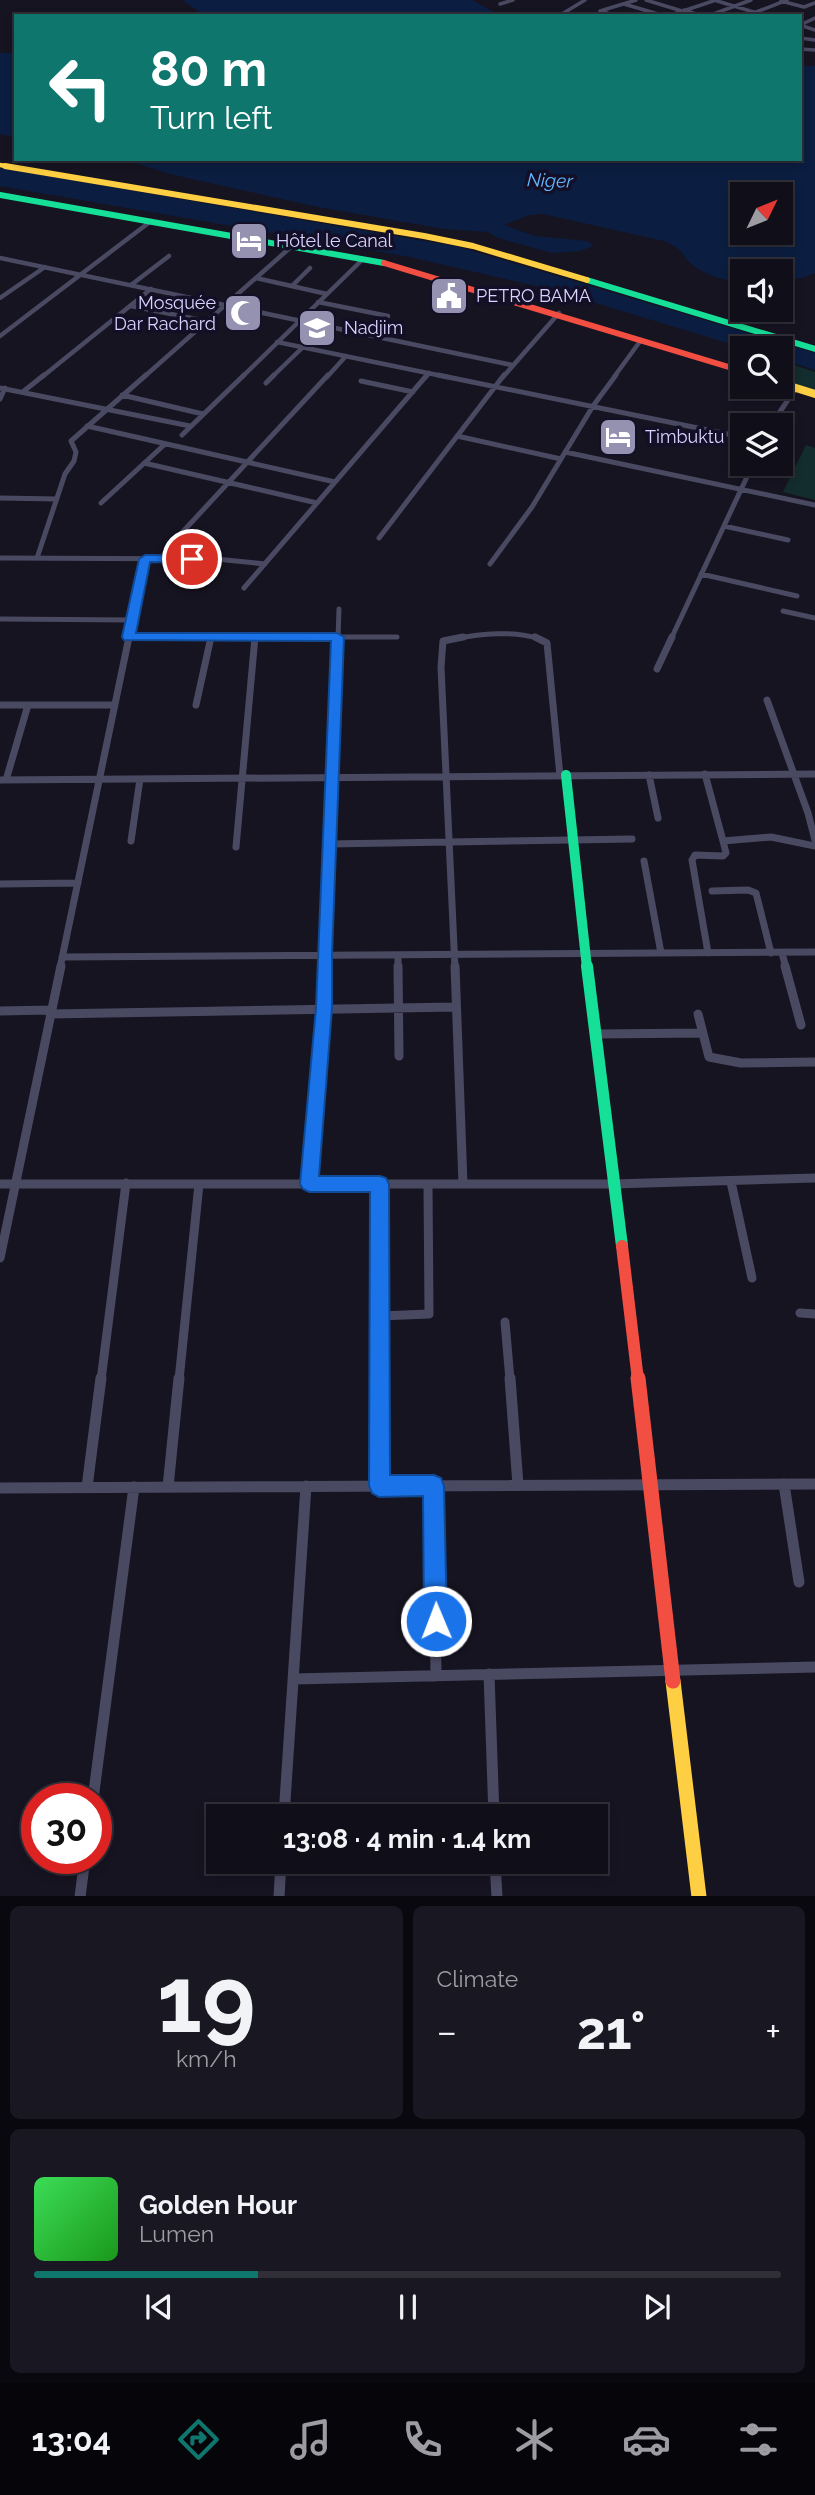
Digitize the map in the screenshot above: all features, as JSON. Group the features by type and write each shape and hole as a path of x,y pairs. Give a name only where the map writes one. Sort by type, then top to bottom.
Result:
{"street":[{"path":"500,4 513,0"},
{"path":"562,14 585,0"},
{"path":"610,14 600,11 636,0"},
{"path":"646,0 694,14"},
{"path":"673,14 715,0 761,14"},
{"path":"713,14 751,0"},
{"path":"777,0 804,7 815,3"},
{"path":"750,14 785,1"},
{"path":"624,4 659,14"},
{"path":"0,165 473,246 815,349"},
{"path":"0,195 408,268 730,367"},
{"path":"0,336 151,221"},
{"path":"37,558 65,474 74,461 76,452 71,440 292,246"},
{"path":"131,285 169,256"},
{"path":"0,258 512,365"},
{"path":"182,435 363,259"},
{"path":"0,298 45,267"},
{"path":"292,286 310,268"},
{"path":"256,278 327,294"},
{"path":"24,391 151,289"},
{"path":"318,302 388,316"},
{"path":"131,306 206,321"},
{"path":"379,538 512,365 559,313"},
{"path":"490,564 532,507 593,407 641,340"},
{"path":"277,342 730,435"},
{"path":"266,383 302,348"},
{"path":"177,538 346,356"},
{"path":"244,588 429,373"},
{"path":"361,381 413,392"},
{"path":"793,387 815,394"},
{"path":"0,400 3,388 190,426"},
{"path":"777,413 796,388"},
{"path":"122,395 203,414"},
{"path":"88,426 335,482"},
{"path":"457,436 561,459"},
{"path":"101,503 165,444"},
{"path":"565,452 815,505"},
{"path":"144,463 317,503"},
{"path":"657,669 747,476"},
{"path":"0,498 57,499"},
{"path":"724,526 788,540"},
{"path":"0,558 216,559 265,564"},
{"path":"0,1257 145,559"},
{"path":"701,574 797,596"},
{"path":"309,1184 324,1008 339,609"},
{"path":"783,611 815,618"},
{"path":"0,619 132,620"},
{"path":"463,1184 451,841 445,776 441,667 443,641 509,634 542,638 547,643 587,954 699,1896"},
{"path":"195,705 211,636"},
{"path":"128,637 397,637"},
{"path":"236,847 255,637"},
{"path":"767,700 815,840"},
{"path":"0,705 114,705"},
{"path":"28,705 3,780 815,774"},
{"path":"705,774 726,853 723,856 695,855 692,860 708,953"},
{"path":"649,775 658,818"},
{"path":"131,841 140,779"},
{"path":"723,841 772,837 815,846"},
{"path":"329,845 571,838 632,839"},
{"path":"644,861 661,953"},
{"path":"0,884 78,883"},
{"path":"712,891 748,890 756,893 771,953"},
{"path":"62,957 815,952"},
{"path":"782,953 801,1025"},
{"path":"398,956 399,1056"},
{"path":"0,1012 455,1007"},
{"path":"698,1014 709,1057 719,1061 815,1062"},
{"path":"596,1034 702,1033"},
{"path":"0,1184 614,1184 815,1178"},
{"path":"731,1182 752,1278"},
{"path":"87,1487 126,1183"},
{"path":"168,1487 199,1184"},
{"path":"379,1486 380,1184"},
{"path":"380,1316 429,1314 428,1184"},
{"path":"800,1314 815,1314"},
{"path":"505,1322 518,1485"},
{"path":"784,1484 799,1582"},
{"path":"0,1488 815,1484"},
{"path":"285,1804 306,1486"},
{"path":"434,1486 436,1675"},
{"path":"95,1783 134,1487"},
{"path":"293,1679 815,1667"},
{"path":"489,1674 494,1804"},
{"path":"80,1896 83,1874"},
{"path":"279,1896 280,1874"},
{"path":"495,1874 496,1896"}],"green space":[{"path":"793,365 815,372 815,391 793,385"},
{"path":"806,445 815,448 815,500 783,492"}],"water":[{"path":"182,0 472,0 497,14 203,14"},
{"path":"0,53 14,53 14,137 0,134"},
{"name":"Niger","path":"802,66 815,66 815,273 801,278 793,279 793,259 730,259 730,280 717,277 699,269 689,262 680,250 664,241 543,214 529,215 504,225 535,236 587,241 594,246 580,251 552,253 498,238 488,232 444,229 318,207 170,174 129,161 802,161"},
{"path":"0,168 459,247 758,336 730,336 730,344 553,290 410,257 0,186"},
{"path":"793,346 815,353 815,370 793,363"}],"traffic: fast":[{"path":"0,195 384,263"},
{"path":"587,280 815,349"},
{"path":"566,775 571,838 622,1246"}],"traffic: slow":[{"path":"0,165 424,236 473,246 587,280"},
{"path":"793,387 815,394"},
{"path":"673,1681 699,1896"}],"traffic: jam":[{"path":"384,263 730,367"},
{"path":"622,1246 673,1681"}],"place":[{"name":"Hôtel le Canal","path":"249,241"},
{"name":"PETRO BAMA","path":"449,296"},
{"name":"Mosquée Dar Rachard","path":"243,313"},
{"name":"Nadjim","path":"317,328"},
{"name":"Timbuktu","path":"618,437"}],"route":[{"path":"192,559 145,559 128,637 337,637 324,1008 309,1184 380,1184 379,1486 434,1486 436,1621"}]}
